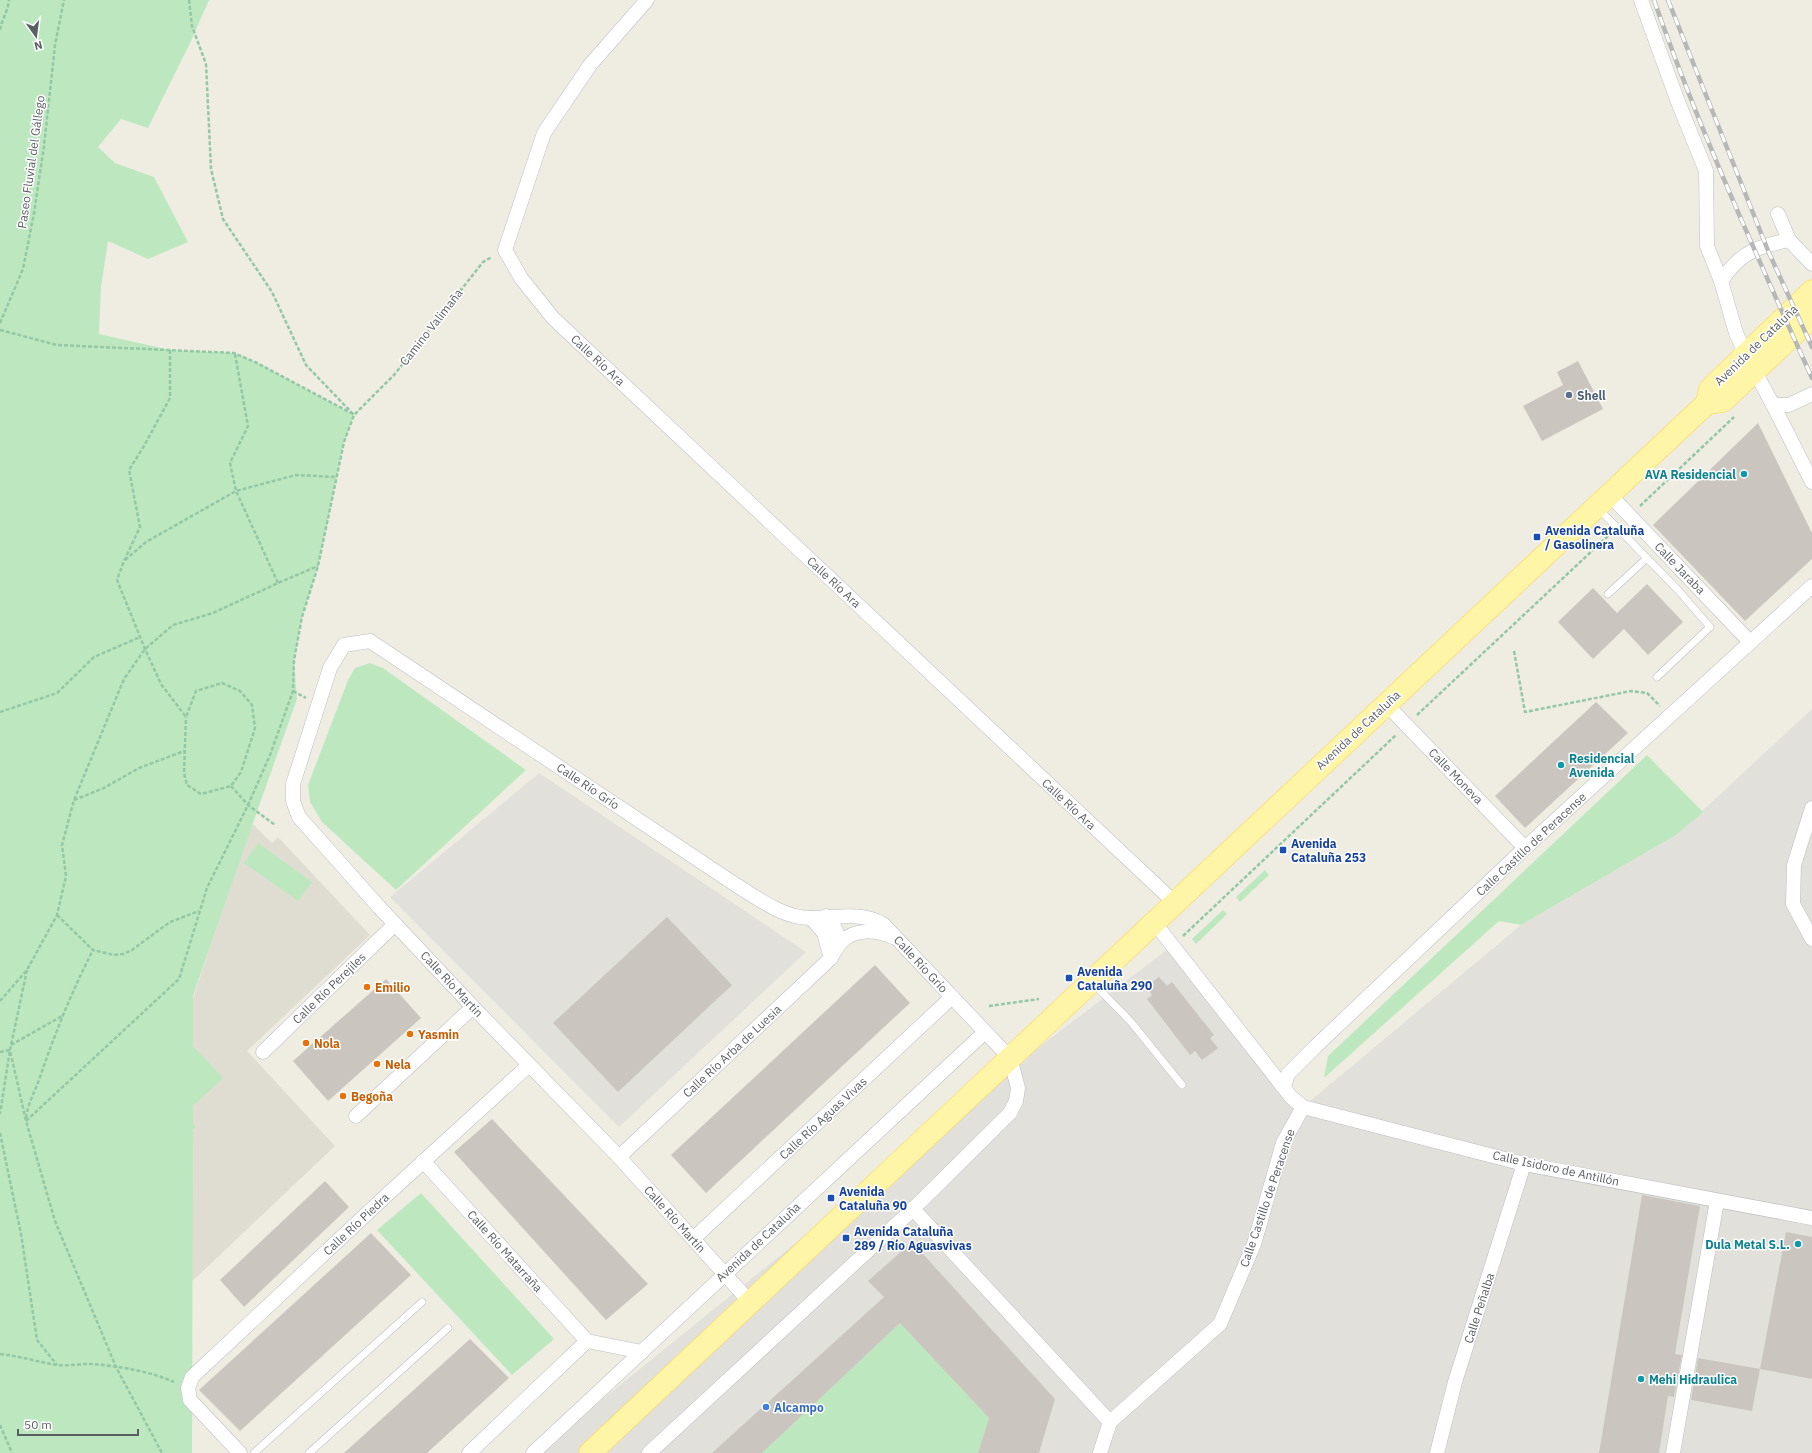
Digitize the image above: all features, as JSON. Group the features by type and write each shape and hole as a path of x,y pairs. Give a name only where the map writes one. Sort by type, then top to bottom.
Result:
{"main road":[{"name":"Avenida de Cataluña","path":"590,1453 1707,403 1723,402 1750,363 1812,290"},
{"name":"Avenida de Cataluña","path":"1750,363 1812,317"}],"street":[{"path":"505,250 544,133 590,65 647,0"},
{"path":"1641,0 1678,102 1706,171 1707,246 1721,281 1736,333 1812,482"},
{"path":"1778,214 1789,240 1812,264"},
{"path":"1721,281 1730,268 1741,257 1762,245 1789,240"},
{"name":"Calle Río Ara","path":"505,250 521,278 553,318 1175,903"},
{"path":"1773,405 1789,405 1812,394"},
{"name":"Calle Jaraba","path":"1603,500 1750,642"},
{"name":"Calle Castillo de Peracense","path":"1281,1075 1812,586"},
{"name":"Calle Río Grío","path":"370,641 767,905 778,910 811,918 849,915 877,921 883,924 1010,1058"},
{"name":"Calle Río Martín","path":"370,641 344,645 330,668 297,768 292,793 295,809 305,824 395,924 473,1007 619,1157 750,1302"},
{"name":"Calle Moneva","path":"1386,704 1526,848"},
{"path":"1812,808 1794,865 1793,904 1812,939"},
{"path":"826,916 832,922 841,942 851,936 866,931 881,932 896,938"},
{"path":"811,918 824,933 831,958"},
{"path":"1154,922 1172,946 1281,1075 1284,1087 1291,1097 1303,1107"},
{"name":"Calle Río Perejiles","path":"263,1052 395,924"},
{"name":"Calle Río Arba de Luesia","path":"619,1157 831,958 841,942"},
{"name":"Calle Río Aguas Vivas","path":"693,1239 952,997"},
{"path":"356,1116 473,1007"},
{"name":"Avenida de Cataluña","path":"532,1453 985,1032"},
{"path":"649,1453 913,1210 1010,1113 1016,1101 1018,1088 1010,1058"},
{"name":"Calle Río Piedra","path":"188,1388 192,1377 529,1065"},
{"name":"Calle Castillo de Peracense","path":"1110,1422 1220,1324 1254,1244 1283,1143 1303,1107"},
{"name":"Calle Isidoro de Antillón","path":"1303,1107 1524,1164 1812,1218"},
{"name":"Calle Río Matarraña","path":"424,1161 587,1341"},
{"name":"Calle Peñalba","path":"1437,1453 1455,1382 1524,1164"},
{"path":"1673,1453 1717,1201"},
{"path":"913,1210 1110,1422 1100,1453"},
{"path":"469,1453 587,1341 642,1352"},
{"path":"188,1388 190,1400 240,1453"}],"lane":[{"path":"1603,500 1647,558 1710,627 1657,677"},
{"path":"1608,594 1647,558"},
{"path":"1092,982 1131,1022 1182,1085"},
{"path":"254,1453 422,1302"},
{"path":"309,1453 448,1328"}],"path":[{"path":"0,30 2,17 8,12 9,0"},
{"name":"Paseo Fluvial del Gállego","path":"0,323 23,269 34,213 55,45 64,0"},
{"path":"189,0 192,26 206,64 211,169 224,219 272,292 306,365 354,415"},
{"name":"Camino Valimaña","path":"26,1121 179,979 207,888 217,864 248,805 270,755 292,691 294,660 302,617 318,566 344,442 354,415 394,375 483,262 505,250"},
{"path":"0,330 57,345 234,353 256,363 354,415"},
{"path":"170,350 170,398 129,470 140,527 124,561 118,580 140,637 161,684 186,717"},
{"path":"234,353 248,426 230,463 236,491 278,582"},
{"path":"1648,498 1705,444"},
{"path":"124,561 146,542 236,491 296,475 336,476"},
{"path":"1417,715 1609,535"},
{"path":"0,1001 27,970 57,915 66,876 62,845 74,800 124,679 145,649 173,625 213,613 278,582 318,566"},
{"path":"0,712 57,693 94,657 140,637"},
{"path":"1514,651 1525,712 1631,691 1646,693 1663,709"},
{"path":"222,683 240,691 252,705 254,728 241,772 231,786 201,794 187,785 184,773 184,751 186,717 196,691 222,683"},
{"path":"1172,946 1398,733"},
{"path":"74,800 104,788 139,768 184,751"},
{"path":"231,786 248,805 275,825"},
{"path":"57,915 93,950 106,954 122,954 132,950 170,922 200,911"},
{"path":"26,1121 31,1097 39,1082 62,1015 72,990 93,950"},
{"path":"0,1114 10,1050 27,970"},
{"path":"989,1006 1039,999"},
{"path":"12,1045 62,1015"},
{"path":"10,1050 26,1121 55,1221 116,1367 162,1453"},
{"path":"0,1052 10,1050"},
{"path":"0,1133 21,1234 37,1340 57,1365"},
{"path":"0,1354 57,1365 91,1364 116,1367 162,1376 188,1388"},
{"path":"0,1425 12,1453"}],"shaded area":[{"path":"1812,709 1812,1453 536,1453 1018,1063 1172,946 1303,1107 1521,925 1676,835"},
{"path":"539,773 806,952 619,1127 390,897"},
{"path":"251,824 254,825 272,843 278,837 370,935 247,1051 335,1146 185,1288 187,1017"}],"green space":[{"path":"0,0 209,0 190,43 148,128 121,119 98,147 115,163 154,177 188,242 148,259 108,241 101,287 99,334 170,350 234,353 257,363 354,415 344,442 318,566 302,617 294,660 297,699 193,996 193,1046 223,1078 193,1106 193,1124 196,1127 193,1130 192,1453 0,1453"},
{"path":"370,663 383,668 526,770 396,890 322,822 310,802 308,785 348,680 355,668"},
{"path":"1647,755 1703,812 1676,835 1521,925 1499,921 1324,1078 1328,1056"},
{"path":"258,843 312,882 298,901 244,863"},
{"path":"1265,870 1269,875 1240,902 1236,897"},
{"path":"1223,910 1227,914 1196,944 1192,939"},
{"path":"421,1193 554,1339 512,1375 377,1230"},
{"path":"900,1323 989,1418 978,1453 762,1453"}],"building":[{"name":"Shell","path":"1578,361 1603,409 1542,441 1523,406 1563,385 1557,372"},
{"name":"AVA Residencial","path":"1758,423 1812,533 1812,559 1745,621 1653,525"},
{"path":"1647,584 1683,622 1648,655 1624,629 1593,659 1558,622 1593,588 1617,613"},
{"name":"Residencial Avenida","path":"1596,702 1628,733 1525,828 1495,796"},
{"path":"667,917 732,985 618,1092 553,1023"},
{"path":"875,965 910,1003 706,1193 671,1155"},
{"path":"1159,977 1167,986 1172,982 1214,1035 1210,1038 1218,1048 1202,1060 1195,1051 1190,1055 1147,999 1152,995 1146,987"},
{"path":"386,979 421,1018 328,1101 293,1061"},
{"path":"492,1119 648,1284 606,1320 454,1152"},
{"path":"325,1181 349,1207 244,1307 220,1280"},
{"path":"1642,1195 1700,1206 1675,1354 1682,1355 1674,1397 1668,1396 1659,1453 1599,1453"},
{"path":"1786,1232 1812,1237 1812,1379 1760,1369"},
{"path":"371,1233 411,1275 240,1431 199,1390"},
{"path":"912,1242 1055,1399 1039,1453 978,1453 989,1418 900,1323 762,1453 712,1453 884,1297 868,1281"},
{"path":"470,1339 509,1378 427,1453 344,1453"},
{"path":"1698,1358 1760,1369 1752,1411 1691,1400"}],"railway":[{"path":"1654,0 1671,48 1709,144 1749,238 1812,378"},
{"path":"1668,0 1769,253 1812,347"}],"place":[{"name":"Shell","path":"1569,395"},
{"name":"AVA Residencial","path":"1744,474"},
{"name":"Avenida Cataluña / Gasolinera","path":"1537,537"},
{"name":"Residencial Avenida","path":"1561,765"},
{"name":"Avenida Cataluña 253","path":"1283,850"},
{"name":"Avenida Cataluña 290","path":"1069,978"},
{"name":"Emilio","path":"367,987"},
{"name":"Yasmin","path":"410,1034"},
{"name":"Nola","path":"306,1043"},
{"name":"Nela","path":"377,1064"},
{"name":"Begoña","path":"343,1096"},
{"name":"Avenida Cataluña 90","path":"831,1198"},
{"name":"Avenida Cataluña 289 / Río Aguasvivas","path":"846,1238"},
{"name":"Dula Metal S.L.","path":"1798,1244"},
{"name":"Mehi Hidraulica","path":"1641,1379"},
{"name":"Alcampo","path":"766,1407"}]}
